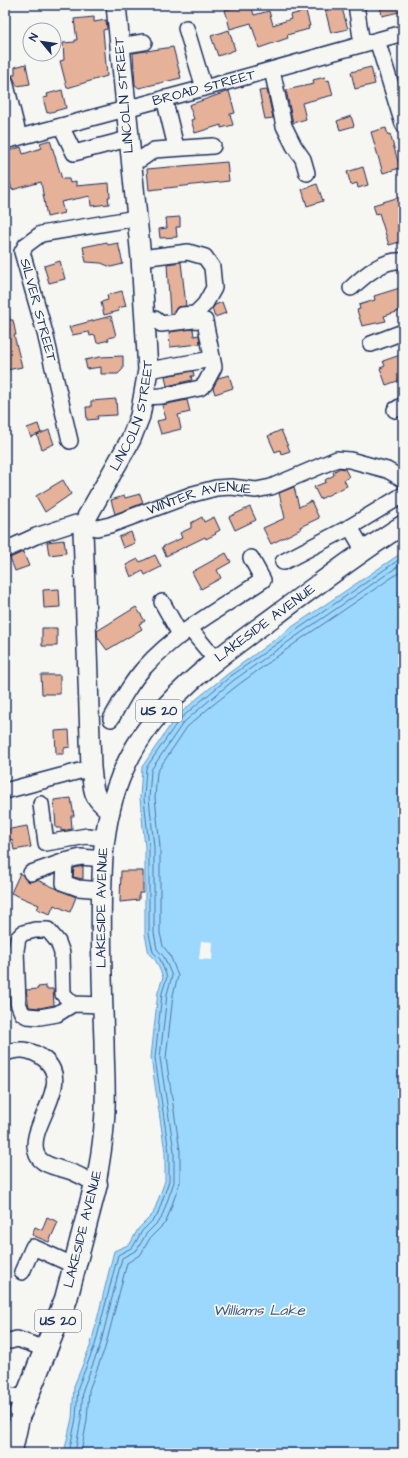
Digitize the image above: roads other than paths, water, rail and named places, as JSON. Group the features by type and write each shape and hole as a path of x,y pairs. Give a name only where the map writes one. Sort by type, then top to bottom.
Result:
{"highway":[{"name":"LAKESIDE AVENUE","path":"24,1405 66,1300 96,1184"}],"main road":[{"name":"LINCOLN STREET","path":"110,810 99,802 94,794 91,768 83,530 130,439 140,416 148,370 150,319 136,218 128,139 127,108 116,5"},
{"name":"LAKESIDE AVENUE","path":"96,1184 105,1124 102,890 103,859 110,810 117,785 124,768 150,723 172,698 215,659 364,551 403,525"},
{"name":"LAKESIDE AVENUE","path":"5,1440 24,1405"},
{"name":"LAKESIDE AVENUE","path":"12,1453 24,1405"}],"street":[{"path":"356,5 362,44"},
{"path":"186,28 204,88"},
{"name":"BROAD STREET","path":"12,139 272,70 403,33"},
{"path":"377,40 403,124"},
{"path":"120,46 144,42"},
{"path":"272,70 284,126 294,146 303,159 307,173"},
{"path":"5,81 12,139"},
{"path":"164,98 176,147"},
{"path":"61,126 74,153 128,139"},
{"path":"131,160 141,159 154,150 176,147 213,146"},
{"name":"SILVER STREET","path":"70,441 45,333 22,252 26,245 41,234 136,218"},
{"path":"141,258 188,252 205,257 212,267 214,288 205,304 195,314 150,319"},
{"path":"350,288 375,269 387,264 403,261"},
{"path":"144,397 162,396 200,388 205,384 214,367 205,321 194,320 161,324 150,319"},
{"path":"371,344 403,332"},
{"path":"148,370 212,359"},
{"name":"WINTER AVENUE","path":"5,550 36,536 76,523 97,528 110,525 193,494 216,488 231,487 256,490 271,487 337,459 350,460 387,470 403,479"},
{"path":"284,562 350,527 403,495"},
{"path":"350,527 364,551"},
{"path":"111,719 125,694 144,668 163,650 185,633 263,580 251,558"},
{"path":"162,602 185,633 215,659"},
{"path":"5,791 91,768"},
{"path":"41,804 46,843 87,836 105,838"},
{"path":"31,873 65,861 81,858 103,859"},
{"path":"65,861 64,883 78,888 102,890"},
{"path":"73,1004 63,994 62,953 58,942 48,930 34,930 23,933 18,938 16,950 18,1003 22,1013 28,1016 40,1017 57,1014 73,1004 103,1005"},
{"path":"5,1053 16,1049 32,1052 47,1061 53,1075 54,1090 38,1132 35,1147 37,1156 45,1163 75,1173 96,1184"},
{"path":"22,1272 34,1247 75,1266"},
{"path":"5,1340 10,1341 17,1339 46,1349"},
{"path":"5,1395 24,1405"}],"water":[{"name":"Williams Lake","path":"403,552 403,1453 64,1453 72,1418 74,1386 91,1344 114,1251 130,1244 138,1229 153,1214 165,1181 165,1152 151,1058 158,992 163,977 156,961 149,954 145,934 145,847 140,798 142,767 176,717 199,697 292,627"}]}
